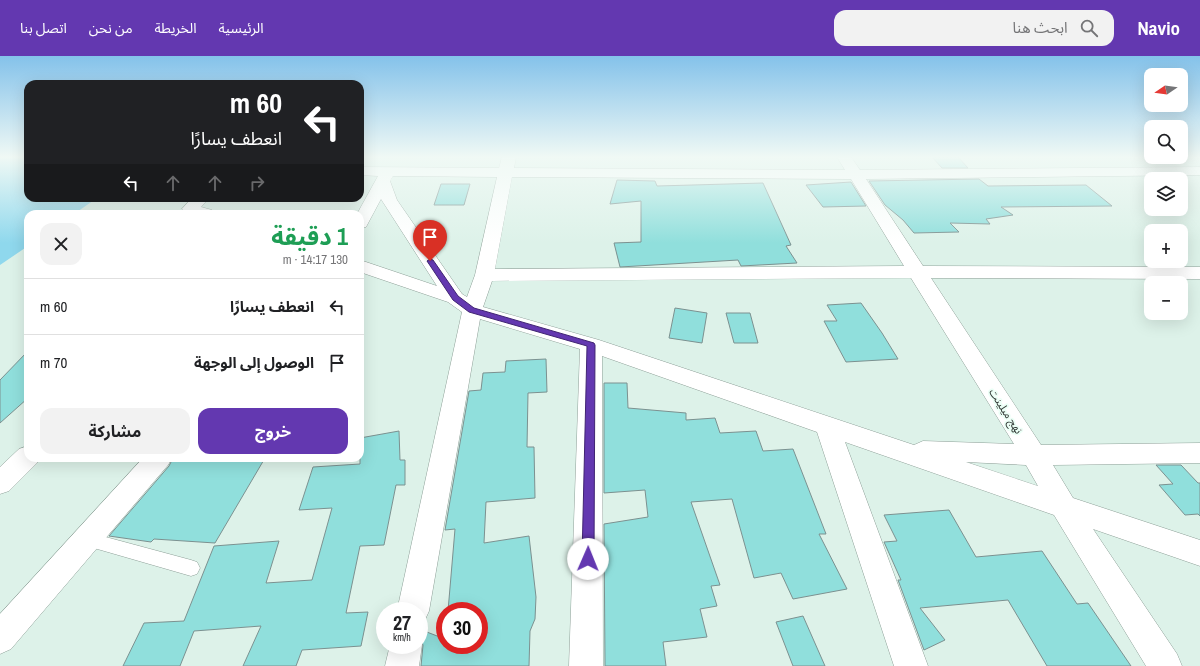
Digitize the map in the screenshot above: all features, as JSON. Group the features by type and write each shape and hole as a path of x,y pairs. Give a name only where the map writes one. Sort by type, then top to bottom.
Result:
{"street":[{"path":"364,215 380,185"},
{"path":"387,185 389,200 463,304"},
{"path":"414,602 463,304 484,275 503,185"},
{"name":"نهج ميلينت","path":"861,185 1034,455 1064,507 1165,666"},
{"path":"193,210 190,209 197,202"},
{"path":"364,267 463,304 591,345 1200,553"},
{"path":"484,275 916,272 1200,273"},
{"path":"586,666 591,345"},
{"path":"827,426 911,666"},
{"path":"901,450 1034,455 1200,453"},
{"path":"0,483 24,460"},
{"path":"0,638 155,462"},
{"path":"402,666 404,654"}],"lane":[{"path":"87,539 191,568"}],"water":[{"path":"0,185 24,185 24,202 91,202 80,210 24,210 24,249 0,265"}],"building":[{"path":"441,185 470,185 464,205 434,205"},
{"path":"615,185 764,185 791,245 786,246 797,263 741,266 738,260 620,267 614,243 641,242 641,201 610,204"},
{"path":"806,185 853,185 866,206 823,207"},
{"path":"872,185 1087,185 1112,206 1001,207 1013,215 986,219 990,224 950,223 959,232 914,233 903,220 885,205"},
{"path":"861,303 898,359 846,362 824,321 837,321 827,305"},
{"path":"675,308 707,313 702,343 669,338"},
{"path":"726,313 750,313 758,343 734,343"},
{"path":"24,355 24,402 0,423 0,380"},
{"path":"546,359 547,392 528,393 527,447 534,447 535,498 486,502 484,543 529,536 536,597 535,619 530,631 529,666 421,666 422,654 428,654 428,632 436,636 436,654 488,654 488,602 449,602 455,529 445,530 469,391 481,390 483,373 505,372 506,361"},
{"path":"604,383 627,383 628,408 686,413 686,420 715,418 720,433 756,431 763,451 793,449 826,534 819,534 847,589 793,599 781,573 754,578 732,499 691,502 720,585 711,586 717,606 700,609 707,637 663,642 666,666 605,666 604,524 648,517 645,490 604,493"},
{"path":"399,431 400,460 405,460 405,485 396,485 384,545 360,546 346,613 368,612 361,646 302,650 296,666 243,666 261,626 194,631 180,666 123,666 144,623 184,621 214,546 279,541 266,583 312,580 332,508 299,510 313,467 360,464 360,462 364,462 364,437"},
{"path":"171,462 263,462 215,543 154,539 151,542 109,536"},
{"path":"1156,465 1181,465 1198,483 1200,483 1200,516 1198,514 1185,515 1159,485 1173,484"},
{"path":"949,510 976,557 1042,551 1077,604 1088,603 1131,666 1047,666 1008,600 920,608 945,640 924,650 898,580 901,580 884,542 897,541 884,515"},
{"path":"803,616 825,666 793,666 776,622"}],"route":[{"path":"430,261 455,298 472,310 591,345 588,559"}]}
